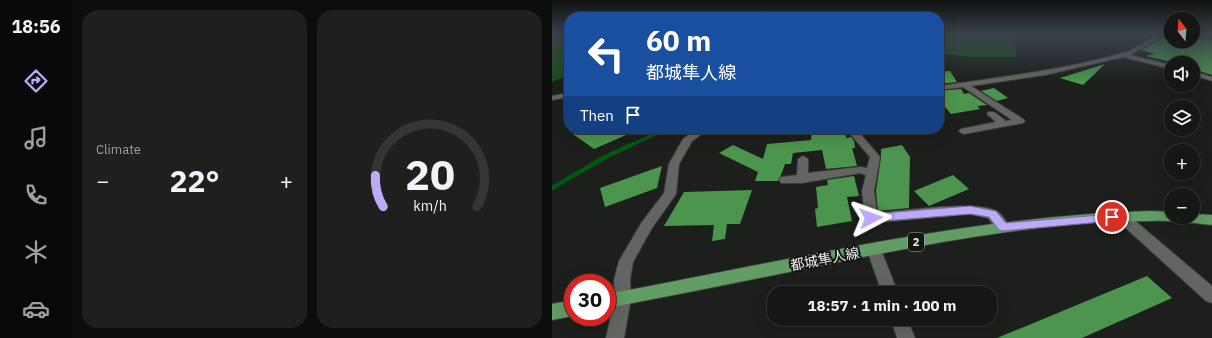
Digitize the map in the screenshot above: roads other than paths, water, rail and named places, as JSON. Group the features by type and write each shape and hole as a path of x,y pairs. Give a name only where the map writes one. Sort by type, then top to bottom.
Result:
{"main road":[{"name":"都城隼人線","path":"616,300 874,250 1003,227 1060,221 1122,217 1152,216 1212,220"},
{"path":"552,312 564,310"}],"street":[{"path":"944,87 1045,73 1114,58 1135,50"},
{"path":"1122,55 1164,65"},
{"path":"1200,75 1212,79"},
{"path":"964,131 1020,121 965,85"},
{"path":"552,98 564,96"},
{"path":"990,114 1004,124"},
{"path":"616,297 622,280 626,261 647,224 670,194 674,164 688,139 696,134"},
{"path":"855,134 874,157 868,191 871,218 970,210 992,214 1003,227"},
{"path":"802,179 803,159"},
{"path":"785,180 802,179 860,170 872,173"},
{"path":"1122,217 1212,296"},
{"path":"874,250 887,286"},
{"path":"615,326 615,338"},
{"path":"902,326 906,338"}],"waterway":[{"path":"631,145 656,134"},
{"path":"552,188 605,157 633,144"}]}
